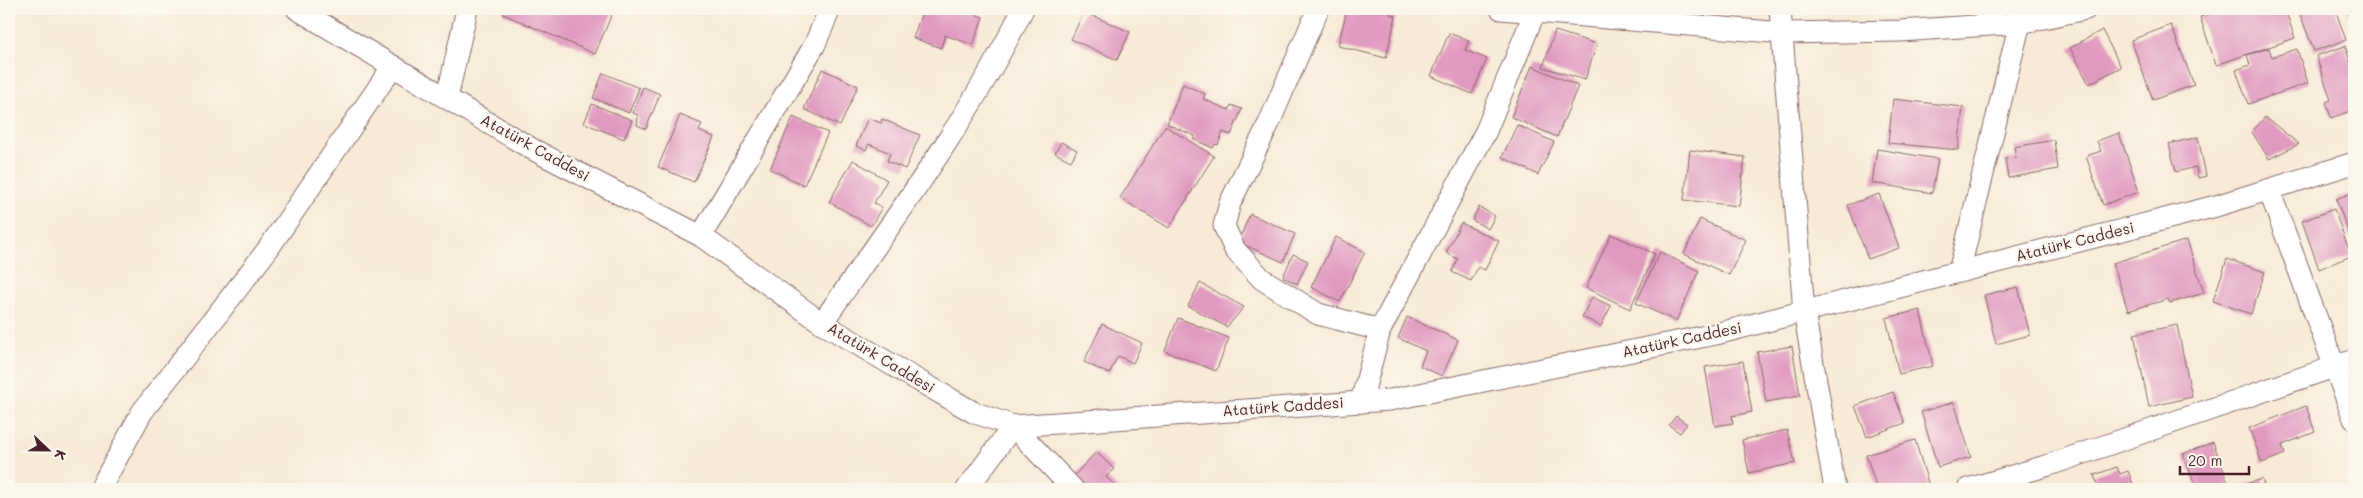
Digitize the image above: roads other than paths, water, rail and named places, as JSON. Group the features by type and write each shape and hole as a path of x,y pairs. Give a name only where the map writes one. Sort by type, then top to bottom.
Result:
{"street":[{"name":"Atatürk Caddesi","path":"297,9 532,149 701,236 822,323 973,412 1013,426 1390,400 1716,334 2216,206 2354,163"},
{"path":"447,98 467,9"},
{"path":"701,236 814,46 830,9"},
{"path":"822,323 938,156 1000,56 1023,9"},
{"path":"1318,9 1269,123 1230,203 1224,226 1235,250 1262,279 1318,314 1380,330"},
{"path":"1501,9 1783,32 1900,31 2086,9"},
{"path":"1780,9 1804,312 1835,489"},
{"path":"1361,402 1380,330 1486,131 1535,11"},
{"path":"1959,272 2021,16"},
{"path":"100,489 142,412 268,249 393,66"},
{"path":"2269,190 2345,363 2354,419"},
{"path":"1968,489 2049,465 2345,363"},
{"path":"967,489 1013,426 1073,489"}]}
